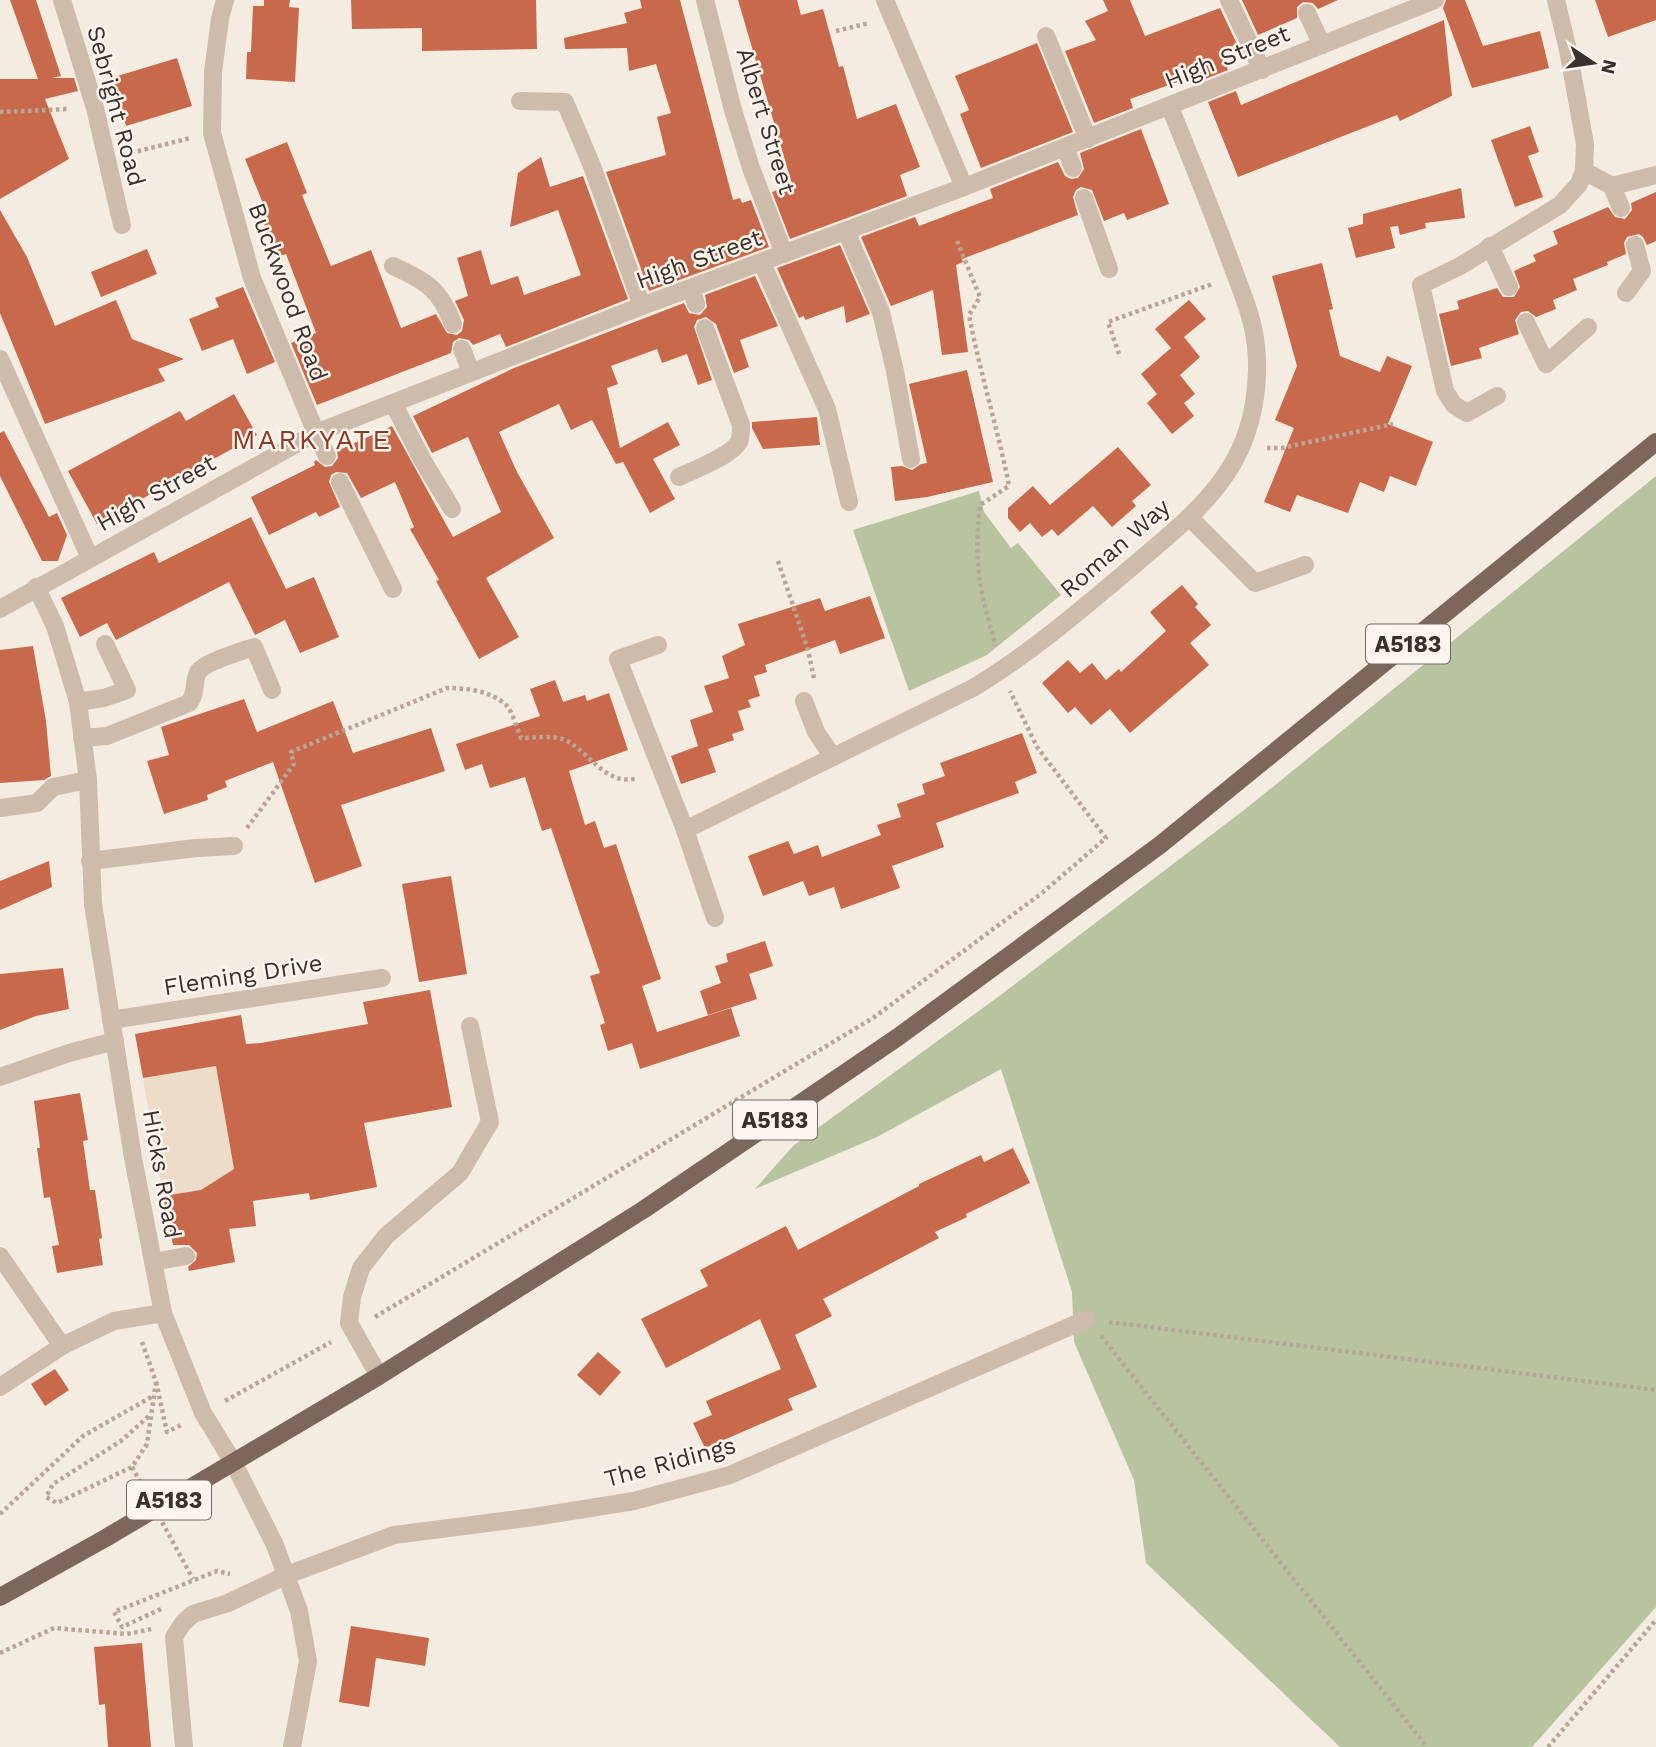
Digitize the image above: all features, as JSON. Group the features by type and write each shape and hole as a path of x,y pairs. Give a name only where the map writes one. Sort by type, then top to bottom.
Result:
{"main road":[{"name":"A5183","path":"0,1597 104,1539 379,1376 676,1188 898,1037 1160,845 1656,442"}],"street":[{"name":"Sebright Road","path":"62,0 95,108 122,225"},
{"name":"Buckwood Road","path":"226,0 220,19 213,72 212,133 252,278 327,456"},
{"name":"Albert Street","path":"705,0 751,168 784,254"},
{"path":"885,0 964,187"},
{"path":"1229,0 1262,69"},
{"name":"High Street","path":"0,609 316,433 642,306 693,296 784,254 1088,139 1435,0"},
{"path":"1497,396 1467,413 1454,405 1445,391 1421,285 1460,266 1560,205 1572,194 1584,171 1585,144 1556,0"},
{"path":"1307,13 1322,45"},
{"path":"1046,36 1088,139"},
{"path":"520,101 565,102 593,166 642,306"},
{"name":"Roman Way","path":"685,830 973,688 1004,670 1069,621 1189,517 1221,482 1245,438 1255,393 1256,346 1252,321 1236,275 1170,107"},
{"path":"1065,147 1073,168"},
{"path":"1584,171 1612,186 1620,208"},
{"path":"1612,186 1656,175"},
{"path":"1084,198 1109,270"},
{"path":"846,231 881,312 911,459"},
{"path":"1626,293 1642,271 1635,245"},
{"path":"1490,246 1509,287"},
{"path":"762,263 827,409 849,502"},
{"path":"393,266 422,279 437,292 446,305 453,324"},
{"path":"1526,322 1546,364 1588,327"},
{"path":"679,477 731,451 738,443 741,433 741,425 705,328"},
{"path":"462,349 471,372"},
{"path":"0,359 5,384 90,558"},
{"path":"393,403 452,509"},
{"path":"340,482 393,589"},
{"path":"1189,517 1255,583 1305,565"},
{"name":"Hicks Road","path":"36,587 55,626 78,702 88,780 93,904 163,1313 203,1413 233,1462 287,1574 299,1611 308,1661 292,1747"},
{"path":"78,702 104,698 127,690 105,644"},
{"path":"658,645 618,659 685,830 715,919"},
{"path":"82,738 107,736 189,703 195,696 198,672 206,665 254,646 272,690"},
{"path":"804,701 816,732 833,757"},
{"path":"0,808 37,803 53,787 88,780"},
{"path":"90,861 234,846"},
{"name":"Fleming Drive","path":"111,1020 382,978"},
{"path":"379,1376 349,1323 352,1297 361,1268 386,1236 460,1173 490,1122 470,1026"},
{"path":"0,1077 69,1053 115,1041"},
{"path":"0,1255 62,1346"},
{"path":"153,1262 186,1256"},
{"path":"0,1387 62,1346 114,1321 163,1313"},
{"name":"The Ridings","path":"183,1623 193,1614 235,1600 287,1574 394,1535 634,1501 730,1475 1087,1319"},
{"path":"183,1623 174,1637 184,1747"}],"path":[{"path":"836,31 892,17"},
{"path":"0,112 95,108"},
{"path":"106,159 212,133"},
{"path":"135,1318 156,1382 167,1433 353,1331 873,1018 1042,893 1106,838 1037,747 1013,700 977,574 976,539 980,505 1009,486 977,359 969,315 980,297 957,241"},
{"path":"1119,354 1108,322 1236,275"},
{"path":"1245,438 1266,448 1282,448 1393,424"},
{"path":"778,561 814,679 804,701"},
{"path":"234,846 294,764 291,752 447,688 469,688 482,692 507,707 521,738 556,737 569,742 606,774 628,781 662,772"},
{"path":"1087,1319 1656,1390"},
{"path":"1087,1319 1427,1747"},
{"path":"150,1415 121,1441 53,1484 46,1497 57,1503 132,1467 147,1444 156,1382"},
{"path":"0,1514 83,1436 153,1395"},
{"path":"132,1467 194,1579 217,1571 231,1574 238,1579"},
{"path":"1548,1747 1656,1620"},
{"path":"0,1653 54,1628 127,1634 183,1623"}],"green space":[{"path":"1656,476 1656,1607 1532,1747 1340,1747 1146,1563 1134,1480 1074,1342 1072,1292 1001,1069 877,1137 755,1189 793,1146 998,997 1248,807"},
{"path":"979,491 984,512 1011,548 1018,543 1061,595 987,655 909,691 853,530"}],"shaded area":[{"path":"216,1066 234,1169 201,1190 163,1196 143,1078"}],"building":[{"path":"10,0 36,0 61,76 52,78 74,78 78,91 45,99 69,159 0,199 0,79 38,79"},
{"path":"264,0 290,0 289,7 299,8 295,82 246,79 247,52 251,52 253,6 264,6"},
{"path":"351,0 536,0 537,49 422,51 422,28 352,29"},
{"path":"640,0 680,0 733,200 740,198 742,203 751,200 769,247 649,291 606,172 666,155 657,117 671,113 656,64 629,71 627,48 565,49 564,38 627,23 624,13 642,8"},
{"path":"738,0 797,0 801,15 823,9 839,67 843,66 857,119 896,104 920,167 900,175 907,196 790,239 772,192 792,184"},
{"path":"1103,0 1130,0 1145,36 1220,8 1237,44 1221,51 1228,70 1200,81 1197,75 1130,99 1133,108 1094,123 1065,51 1096,40 1085,21 1108,11"},
{"path":"1242,0 1338,0 1318,9 1313,3 1303,2 1297,7 1297,18 1258,35"},
{"path":"1446,0 1465,0 1483,46 1540,31 1549,68 1472,88 1443,8"},
{"path":"1595,0 1656,0 1656,20 1608,37"},
{"path":"1444,20 1452,96 1400,121 1397,115 1238,177 1208,102 1236,91 1241,105"},
{"path":"1037,43 1073,132 981,168 960,114 969,110 955,76"},
{"path":"177,58 192,106 126,126 111,78"},
{"path":"1530,126 1539,152 1528,156 1543,197 1515,207 1491,140"},
{"path":"1141,129 1169,204 1127,220 1124,213 1104,221 1092,190 1081,187 1073,197 1078,215 962,259 963,262 956,265 968,352 942,355 933,290 891,306 861,237 915,217 919,226 993,198 990,189 1058,162 1065,176 1078,178 1084,169 1080,153"},
{"path":"287,142 307,193 302,195 331,266 371,250 401,328 436,314 447,333 457,335 462,331 464,320 455,301 468,296 457,258 481,250 491,285 518,276 524,295 581,275 558,210 510,227 518,173 541,157 550,187 583,176 628,299 506,347 500,334 473,345 469,340 459,338 453,342 451,353 317,405 291,343 316,333 286,254 277,257 260,213 266,211 245,159"},
{"path":"1461,188 1465,218 1425,223 1426,228 1400,235 1398,226 1390,227 1395,248 1356,258 1348,228 1363,224 1363,214"},
{"path":"1656,192 1656,241 1647,245 1639,234 1627,237 1624,243 1626,254 1607,262 1608,265 1573,279 1577,290 1553,300 1556,309 1536,317 1528,311 1521,312 1515,320 1519,334 1479,348 1482,358 1451,366 1439,314 1459,309 1457,301 1497,288 1503,297 1514,297 1520,287 1514,271 1536,261 1533,255 1558,244 1553,231 1608,207 1615,217 1625,219 1632,210 1631,203"},
{"path":"0,210 27,257 55,326 116,300 132,339 184,359 158,369 165,381 45,424 0,313"},
{"path":"840,245 870,314 846,323 844,306 805,320 804,316 799,318 777,268"},
{"path":"147,249 157,274 101,297 91,272"},
{"path":"1322,263 1340,356 1380,372 1387,356 1412,366 1388,424 1433,442 1416,486 1390,476 1384,492 1360,482 1348,513 1297,495 1290,512 1264,502 1294,428 1275,420 1297,366 1272,276"},
{"path":"755,276 778,326 740,340 749,367 734,373 716,324 706,317 697,320 694,327 712,380 698,385 687,354 662,363 657,349 611,366 618,384 607,388 620,448 668,422 680,445 653,459 675,499 650,513 623,462 616,464 592,420 571,430 559,404 499,432 517,472 554,538 486,578 519,637 479,659 410,529 414,527 395,482 361,498 347,473 336,472 331,475 329,482 340,507 319,517 316,512 269,535 251,497 315,465 316,460 325,467 332,466 338,458 337,451 392,426 453,537 501,512 468,437 432,453 413,416 514,368 684,303 689,313 700,315 707,307 705,295"},
{"path":"243,287 275,362 247,374 233,339 202,351 189,319 219,307 215,298"},
{"path":"1189,300 1206,319 1184,337 1200,357 1180,375 1195,394 1184,403 1194,416 1172,434 1147,403 1157,394 1141,374 1171,348 1155,329"},
{"path":"967,370 993,482 927,497 895,501 891,467 902,466 912,470 927,463 909,384"},
{"path":"234,394 257,435 97,524 68,471 180,411 186,421"},
{"path":"817,417 820,445 763,449 752,428 752,422"},
{"path":"4,431 49,517 57,513 67,535 58,561 42,561 0,476 0,433"},
{"path":"1118,447 1151,485 1132,501 1136,506 1112,527 1093,506 1058,536 1052,529 1042,537 1030,523 1020,532 1008,518 1008,508 1033,486 1050,505"},
{"path":"251,517 286,589 314,577 339,637 300,653 285,620 255,635 229,582 116,640 107,623 80,637 61,598 154,552 159,563"},
{"path":"1182,585 1198,604 1195,607 1211,625 1190,643 1209,665 1130,733 1110,709 1091,725 1075,707 1068,713 1042,683 1068,660 1080,673 1092,663 1106,680 1119,669 1121,672 1166,631 1150,612"},
{"path":"870,596 885,638 840,654 835,640 765,665 767,672 754,676 760,696 748,700 751,707 738,711 744,730 732,734 734,740 708,749 716,772 681,784 671,756 698,746 690,720 713,712 704,686 729,678 722,656 745,645 738,624 820,598 825,611"},
{"path":"33,646 46,721 51,776 44,780 0,783 0,650"},
{"path":"555,680 563,702 585,695 587,701 609,693 628,750 569,771 585,825 595,821 604,848 616,844 661,979 642,986 657,1032 731,1008 740,1036 640,1069 632,1043 608,1051 600,1025 605,1023 590,976 600,973 551,828 542,831 525,777 490,788 482,764 465,770 456,744 540,716 530,689"},
{"path":"244,699 257,732 333,701 353,753 431,728 445,771 341,805 362,866 315,883 273,762 225,781 227,787 207,795 208,800 164,814 147,761 169,755 161,727"},
{"path":"1022,733 1037,773 1015,782 1019,793 936,823 944,847 892,866 900,888 841,909 834,887 809,896 803,881 763,896 748,856 788,841 794,854 818,845 822,857 881,835 877,825 901,817 897,804 925,794 922,784 945,776 940,763"},
{"path":"49,861 52,887 0,910 0,881"},
{"path":"451,876 467,974 419,982 402,884"},
{"path":"765,941 773,966 749,974 757,999 708,1015 700,991 721,983 715,966 728,962 726,954"},
{"path":"63,968 69,1009 36,1016 0,1030 0,974"},
{"path":"430,990 452,1107 364,1123 377,1187 310,1200 309,1193 253,1201 256,1226 229,1229 235,1262 189,1271 188,1267 196,1260 197,1253 189,1245 173,1245 163,1196 201,1190 234,1169 216,1066 143,1078 135,1034 241,1015 246,1044 261,1043 368,1024 363,1002"},
{"path":"80,1093 88,1140 83,1141 90,1190 95,1190 103,1265 57,1273 52,1246 59,1245 50,1197 44,1198 34,1101"},
{"path":"1013,1148 1030,1183 966,1214 967,1217 935,1232 939,1238 823,1299 832,1316 795,1335 817,1387 788,1399 793,1410 705,1448 693,1423 712,1415 706,1401 781,1369 760,1319 666,1368 641,1319 708,1286 700,1270 786,1226 798,1250 919,1184 981,1155 984,1162"},
{"path":"598,1352 621,1372 600,1396 577,1375"},
{"path":"55,1369 69,1390 45,1406 31,1384"},
{"path":"351,1626 429,1638 425,1666 376,1658 369,1707 339,1702"},
{"path":"142,1643 151,1747 108,1747 105,1704 99,1705 94,1647"}],"district":[{"name":"MARKYATE","path":"312,439"}]}
